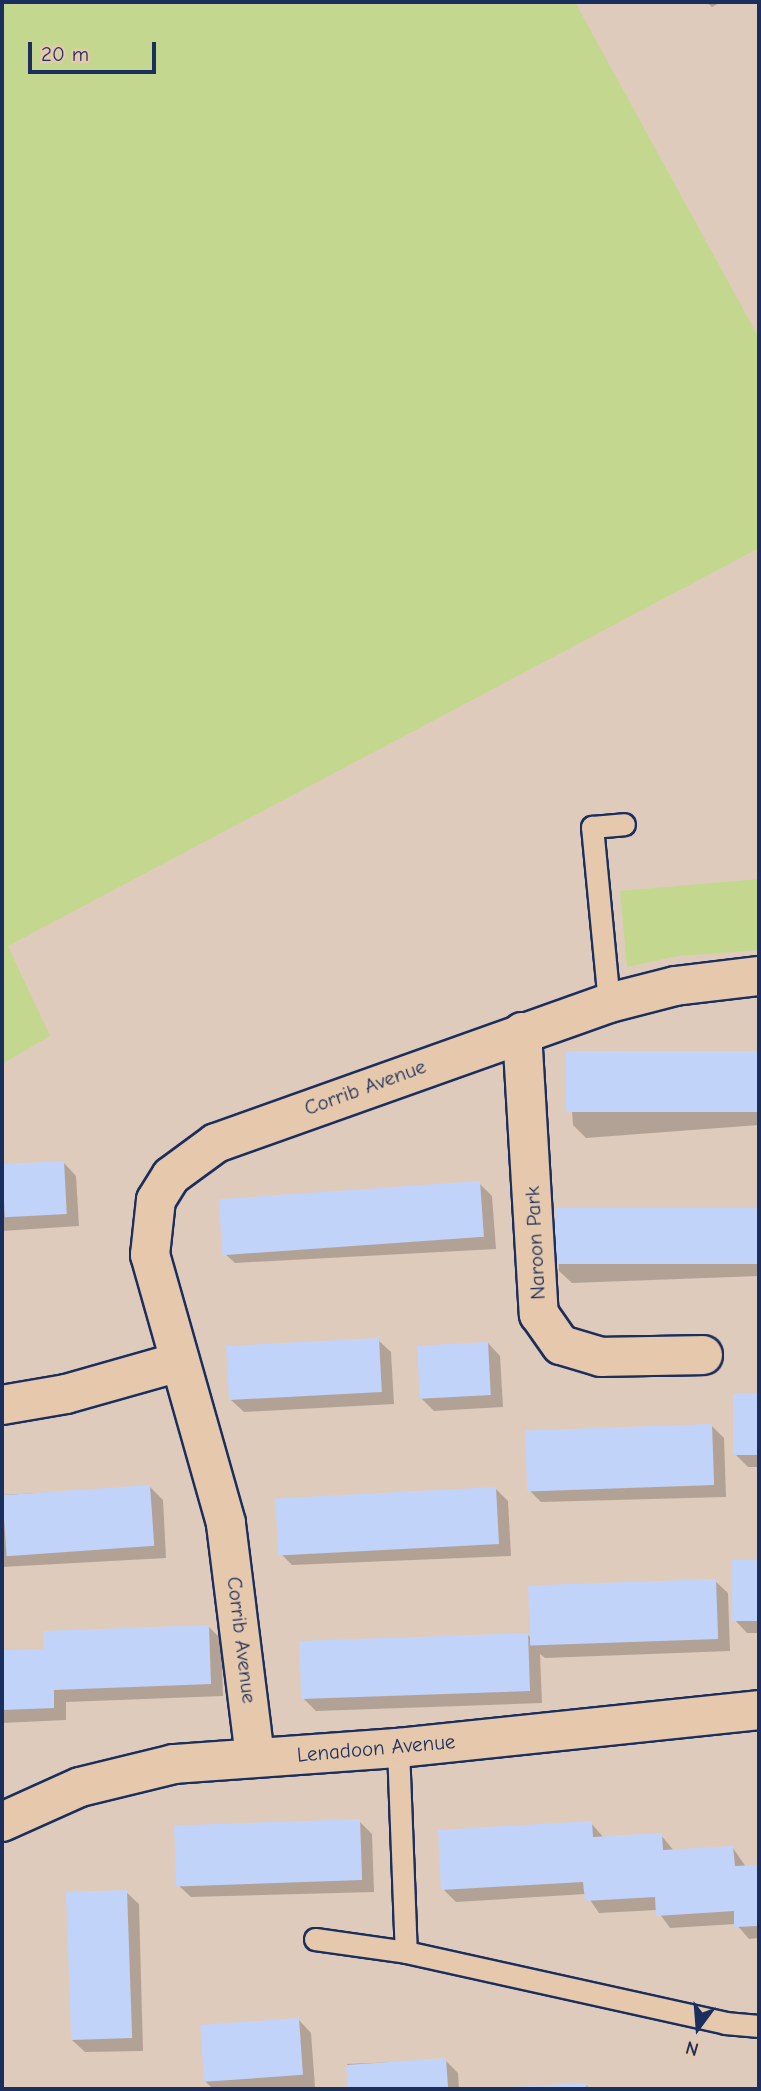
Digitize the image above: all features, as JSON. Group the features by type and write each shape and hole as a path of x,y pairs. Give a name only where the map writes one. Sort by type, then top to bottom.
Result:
{"street":[{"name":"Corrib Avenue","path":"255,1757 226,1523 150,1255 156,1200 171,1175 216,1143 523,1032 609,1003 675,986 759,976"},
{"name":"Naroon Park","path":"523,1032 539,1314 561,1345 601,1357 703,1355"},
{"path":"2,1405 66,1394 179,1362"},
{"name":"Lenadoon Avenue","path":"2,1822 80,1787 174,1764 398,1748 759,1710"}],"lane":[{"path":"609,1003 592,827 624,824"},
{"path":"398,1748 406,1952"},
{"path":"315,1939 406,1952 725,2023 759,2026"}],"green space":[{"path":"2,2 575,2 759,338 759,548 8,946 50,1036 2,1064"},
{"path":"759,879 759,950 678,956 627,967 620,891"}],"building":[{"path":"566,1051 759,1051 759,1112 566,1112"},
{"path":"64,1161 67,1214 5,1217 2,1164"},
{"path":"480,1181 484,1237 223,1255 219,1199"},
{"path":"555,1208 759,1208 759,1264 555,1264"},
{"path":"379,1338 382,1392 229,1400 226,1346"},
{"path":"488,1342 491,1395 420,1399 417,1346"},
{"path":"733,1393 759,1393 759,1455 733,1455"},
{"path":"712,1424 714,1485 527,1491 525,1431"},
{"path":"150,1485 154,1546 7,1556 2,1495"},
{"path":"496,1487 499,1544 278,1555 275,1499"},
{"path":"732,1560 759,1560 759,1621 732,1621"},
{"path":"716,1579 718,1639 530,1646 528,1586"},
{"path":"209,1625 211,1684 54,1690 54,1708 2,1710 2,1650 44,1649 43,1631"},
{"path":"528,1633 530,1691 301,1699 299,1641"},
{"path":"360,1819 362,1880 176,1886 174,1825"},
{"path":"592,1821 593,1837 662,1833 663,1850 733,1846 735,1866 759,1865 759,1926 734,1927 734,1911 656,1916 655,1897 585,1901 583,1882 441,1890 438,1830"},
{"path":"127,1890 132,2038 71,2040 66,1892"},
{"path":"299,2018 303,2075 204,2082 200,2025"},
{"path":"446,2058 448,2089 348,2089 346,2065"},
{"path":"586,2083 587,2089 506,2089 506,2087"}]}
